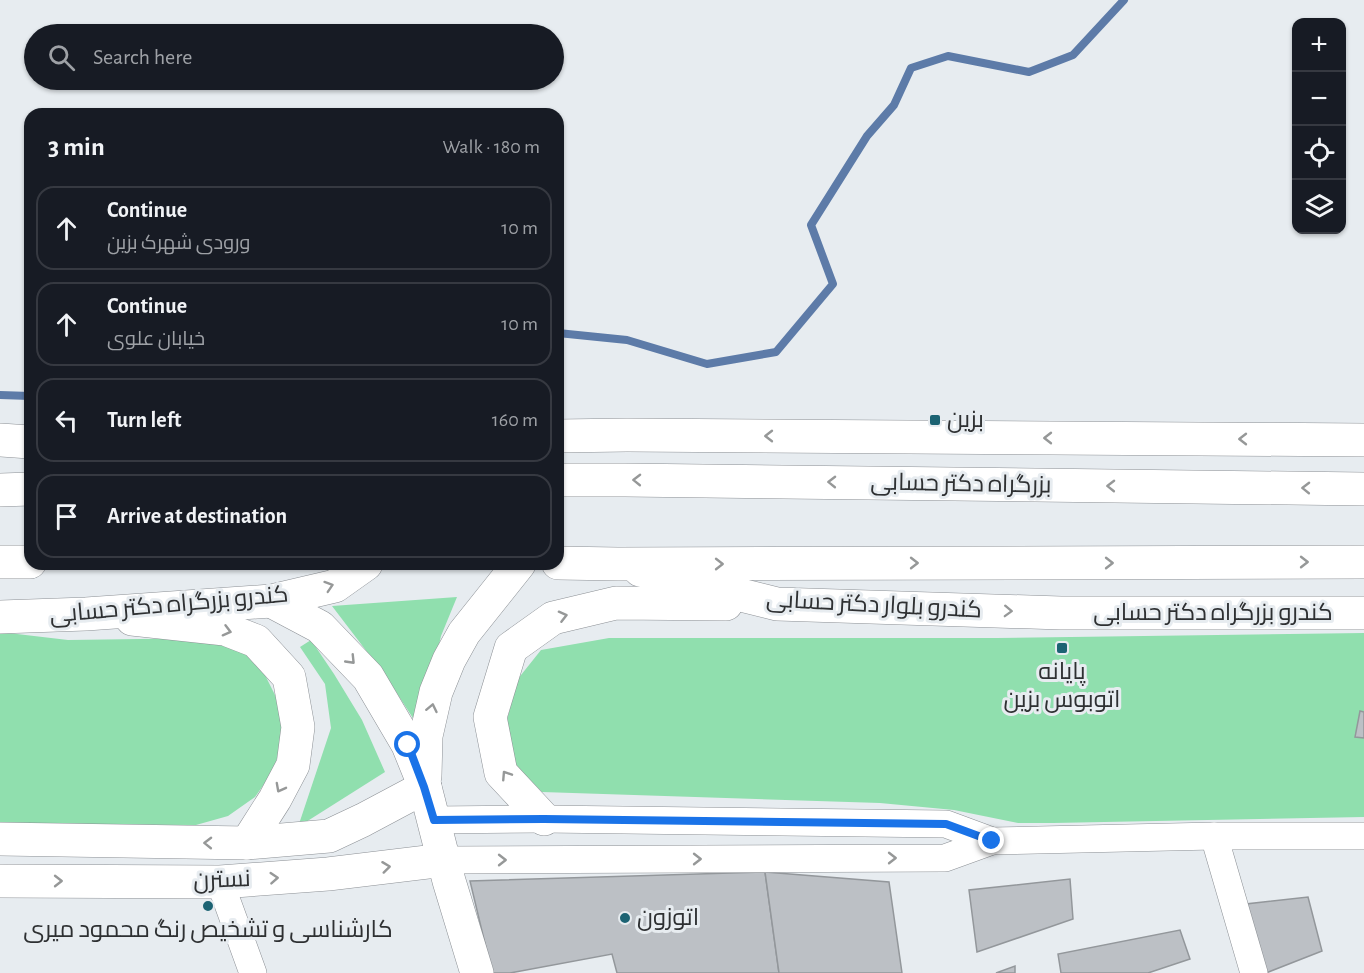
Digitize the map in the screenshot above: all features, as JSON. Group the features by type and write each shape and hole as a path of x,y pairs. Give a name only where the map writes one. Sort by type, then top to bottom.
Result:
{"main road":[{"path":"564,436 1364,440"},
{"path":"0,440 24,442"},
{"name":"بزرگراه دکتر حسابی","path":"564,480 1364,489"},
{"path":"0,490 24,489"},
{"path":"0,562 24,562"},
{"path":"564,562 618,564 1364,562"},
{"name":"کندرو بلوار دکتر حسابی","path":"618,564 777,604 1061,613"},
{"name":"کندرو بزرگراه دکتر حسابی","path":"0,617 86,614 271,601 335,586 358,570"},
{"path":"424,787 426,736 436,692 449,660 464,633 514,570"},
{"path":"271,601 320,627 368,676 408,745 434,820 477,973"},
{"path":"544,819 501,773 490,717 511,648 553,618 616,603 777,604"},
{"name":"کندرو بزرگراه دکتر حسابی","path":"1061,613 1364,613"},
{"path":"86,614 225,629 256,641 289,677 298,727 293,765 247,843"},
{"name":"نسترن","path":"0,839 247,843 329,836 424,787"},
{"path":"328,874 343,859 343,844 329,836"},
{"name":"نسترن","path":"0,881 220,882 328,874 444,860"}],"street":[{"path":"434,820 544,819 946,824 992,841"},
{"path":"1214,836 1254,973"},
{"path":"444,860 945,858 992,841 1214,836 1364,836"},
{"path":"220,882 253,973"}],"green space":[{"path":"457,597 441,636 420,729 387,678 332,606"},
{"path":"0,632 68,640 212,638 242,651 265,675 280,705 282,738 274,770 255,797 228,816 196,825 0,824"},
{"path":"1364,633 1364,817 1018,823 954,810 880,803 542,792 514,764 505,728 517,680 541,650 609,638 997,638"},
{"path":"311,640 362,720 385,772 298,827 331,728 325,684 300,647"}],"building":[{"path":"1360,711 1364,712 1364,738 1355,737"},
{"name":"اتوزون","path":"765,872 779,973 617,973 612,954 510,973 492,973 470,881"},
{"path":"765,872 889,882 902,973 779,973"},
{"path":"1070,879 1073,919 977,952 969,890"},
{"path":"1308,897 1322,951 1266,973 1246,904"},
{"path":"1180,930 1190,959 1148,973 1061,973 1058,954"},
{"path":"1015,966 1015,973 996,973"}],"waterway":[{"path":"564,334 627,340 707,364 776,352 833,284 811,225 867,136 894,105 911,68 948,56 1029,72 1073,55 1124,0"},
{"path":"0,395 24,396"}],"place":[{"name":"بزین","path":"935,420"},
{"name":"پایانه اتوبوس بزین","path":"1062,648"},
{"name":"کارشناسی و تشخیص رنگ محمود میری","path":"208,906"},
{"name":"اتوزون","path":"625,918"}],"route":[{"path":"408,745 434,820 544,819 946,824 992,841"}]}
